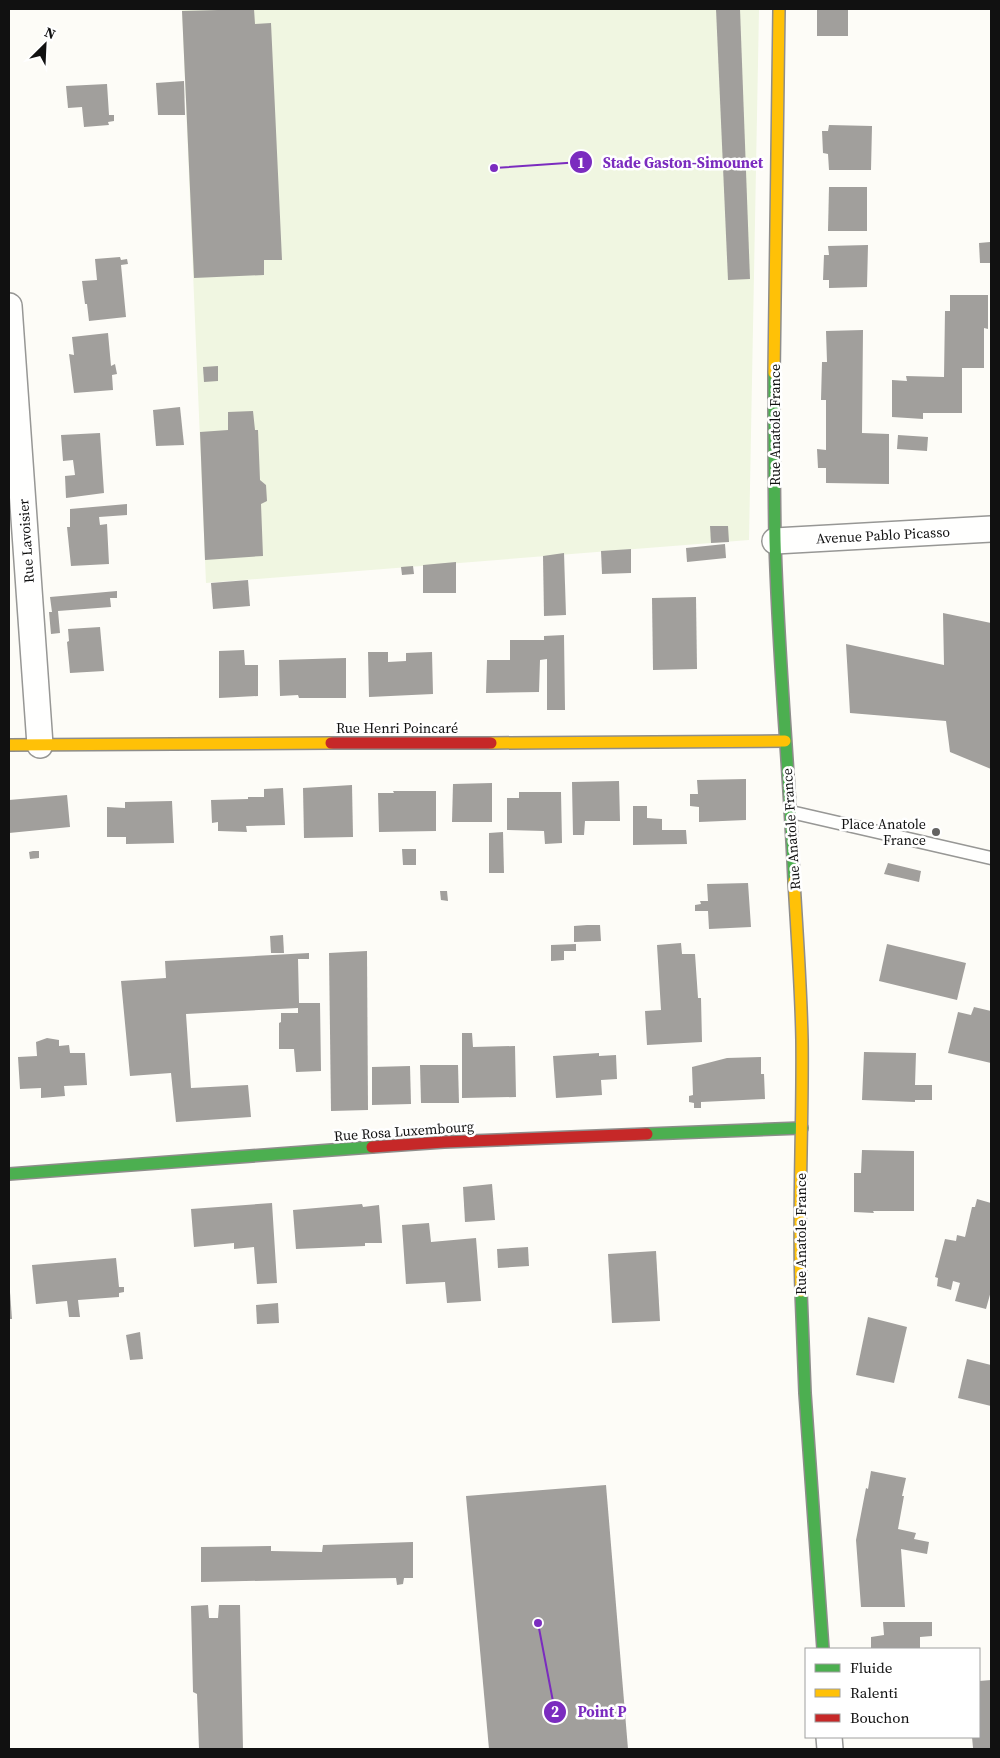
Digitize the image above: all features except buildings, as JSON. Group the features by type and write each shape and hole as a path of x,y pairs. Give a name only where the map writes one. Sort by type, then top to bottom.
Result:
{"street":[{"name":"Rue Anatole France","path":"779,9 774,407 775,541 802,1039 799,1232 804,1383 823,1648"},
{"name":"Rue Lavoisier","path":"9,306 40,745"},
{"name":"Avenue Pablo Picasso","path":"775,541 991,530"},
{"name":"Rue Henri Poincaré","path":"9,746 785,741"},
{"name":"Rue Rosa Luxembourg","path":"9,1174 444,1142 802,1128"}],"lane":[{"path":"791,812 991,858"}],"green space":[{"path":"182,9 759,9 749,540 206,583"}],"traffic: fast":[{"path":"774,373 776,583 794,881"},
{"path":"647,1134 802,1128"},
{"path":"9,1174 372,1147"},
{"path":"801,1291 805,1393 823,1648"}],"traffic: slow":[{"path":"774,373 779,9"},
{"path":"491,743 785,741"},
{"path":"9,745 331,743"},
{"path":"794,881 802,1040 801,1291"}],"traffic: jam":[{"path":"331,743 491,743"},
{"path":"372,1147 444,1142 647,1134"}],"place":[{"name":"Stade Gaston-Simounet","path":"494,168"},
{"name":"Place Anatole France","path":"936,832"},
{"name":"Point P","path":"538,1623"}]}
